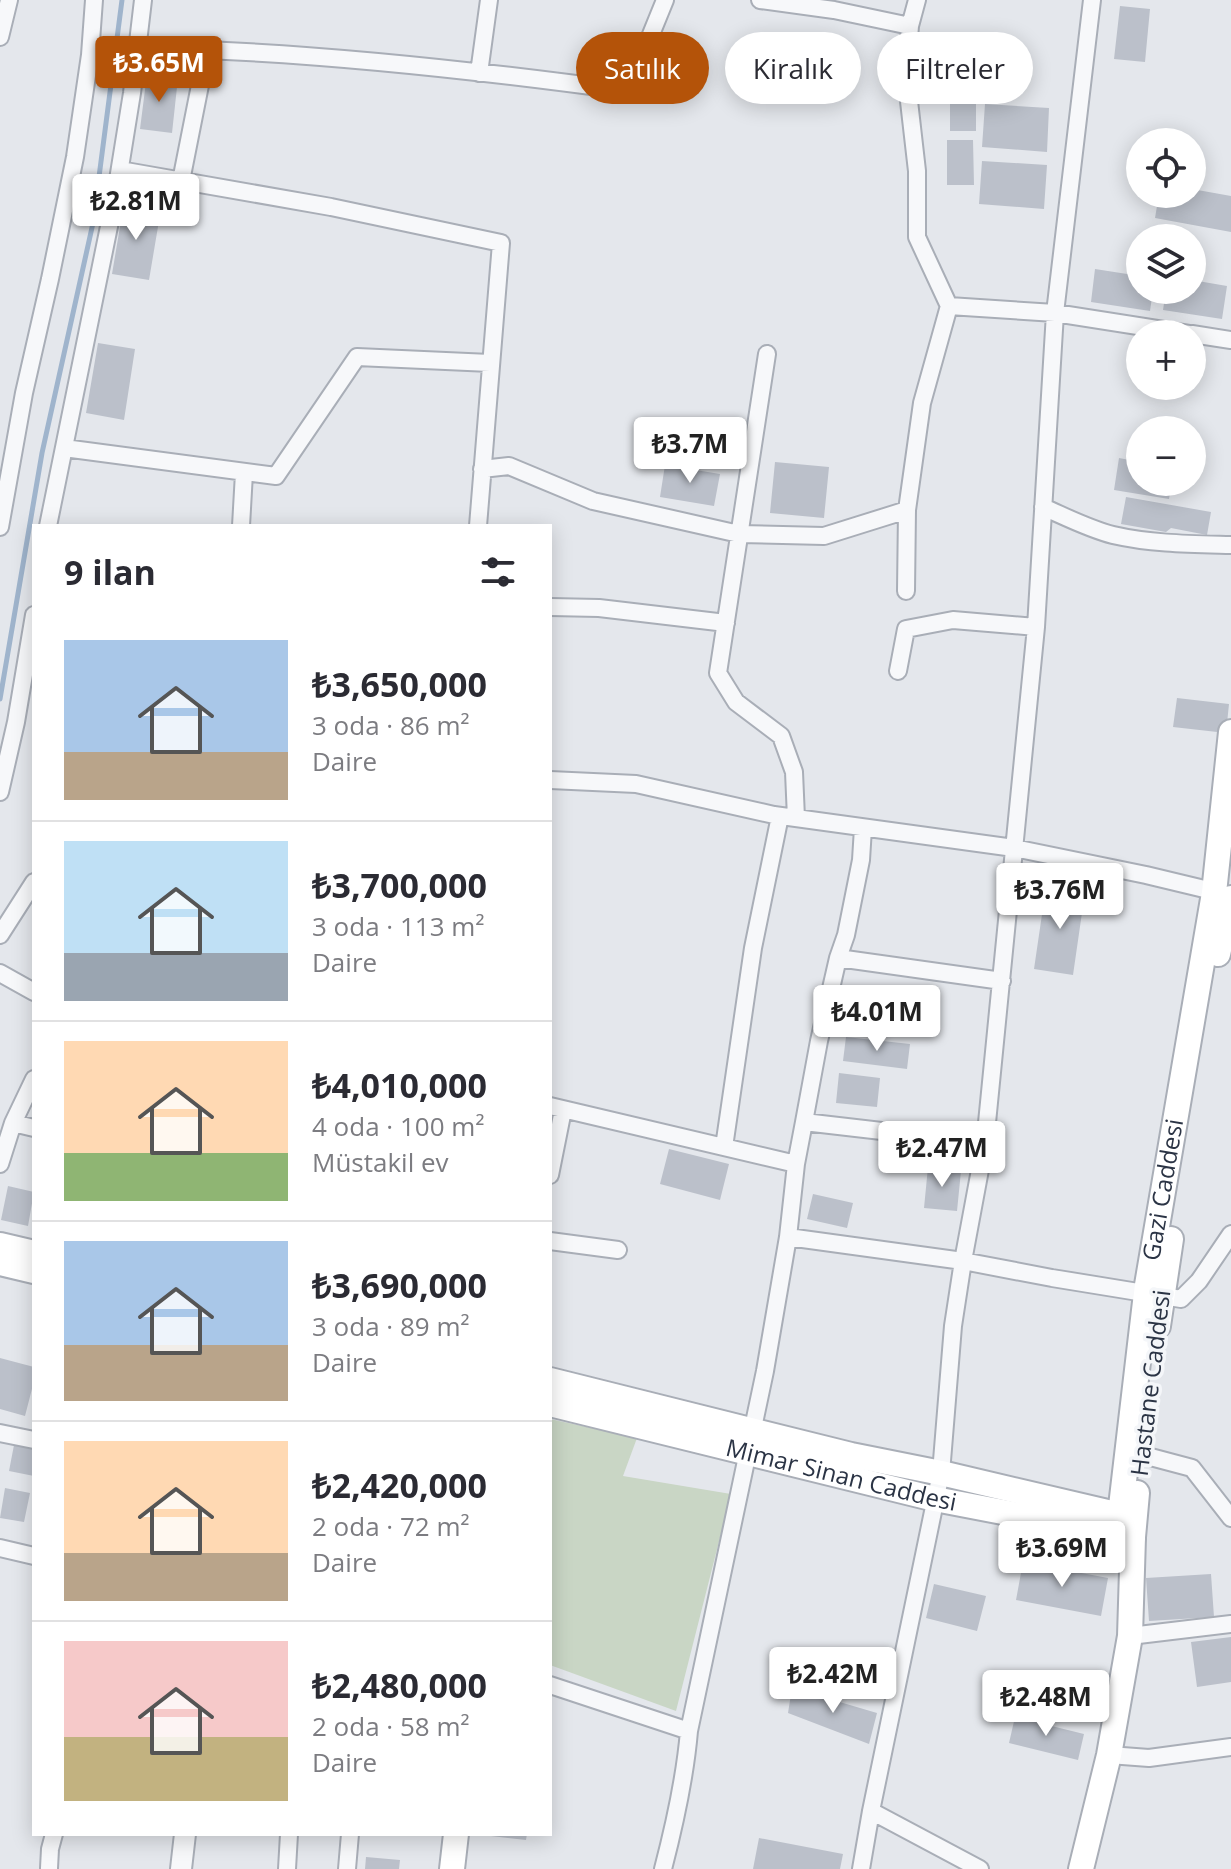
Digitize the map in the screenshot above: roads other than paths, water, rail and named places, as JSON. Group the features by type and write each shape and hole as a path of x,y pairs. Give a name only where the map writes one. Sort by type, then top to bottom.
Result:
{"main road":[{"path":"1225,895 1231,732"},
{"name":"Hastane Caddesi","path":"1081,1869 1109,1755 1130,1636 1134,1452 1154,1296 1212,983 1225,895"},
{"path":"0,1245 32,1253"},
{"path":"0,1263 32,1271"},
{"name":"Mimar Sinan Caddesi","path":"552,1381 935,1499 1133,1537"},
{"name":"Mimar Sinan Caddesi","path":"552,1404 941,1473"},
{"path":"1133,1537 1120,1515 1134,1452"},
{"path":"941,1473 1120,1515"},
{"path":"452,1869 456,1836"}],"street":[{"path":"0,37 9,0"},
{"path":"0,527 6,459 24,393 75,157 90,55 94,0"},
{"path":"48,524 120,170 143,0"},
{"path":"479,73 489,0"},
{"path":"181,181 207,50 299,54 628,91 665,0"},
{"path":"760,0 834,10 910,26"},
{"path":"906,591 907,510 922,403 949,306 917,237 917,171 906,75 910,26 917,0"},
{"path":"861,1869 941,1473 953,1326 985,1143 1036,627 1055,313 1092,0"},
{"path":"120,170 331,207 501,243 478,524"},
{"path":"949,306 1055,313 1126,324"},
{"path":"1206,336 1231,340"},
{"path":"724,1147 753,948 788,817 794,772 781,736 736,702 718,673 767,354"},
{"path":"64,448 276,476 357,357 490,363"},
{"path":"482,469 509,466 593,501 739,534 824,536 907,510"},
{"path":"241,524 244,473"},
{"path":"1043,507 1112,534 1158,543 1231,545"},
{"path":"552,607 599,608 726,623"},
{"path":"898,671 906,629 953,620 1036,627"},
{"path":"0,792 32,627"},
{"path":"16,722 32,725"},
{"path":"552,780 636,784 788,817 1014,848 1225,895"},
{"path":"663,1869 677,1813 689,1731 752,1441 788,1237 796,1164 819,1041 861,860 863,828"},
{"path":"0,935 32,885"},
{"path":"838,958 1002,981"},
{"path":"0,973 32,991"},
{"path":"0,1164 13,1123 32,1083"},
{"path":"552,1156 557,1108 796,1164"},
{"path":"804,1122 985,1143"},
{"path":"13,1123 32,1128"},
{"path":"788,1237 963,1261 1181,1299 1199,1281 1231,1234"},
{"path":"552,1241 618,1250"},
{"path":"0,1433 32,1440"},
{"path":"1134,1452 1192,1468 1231,1518"},
{"path":"0,1548 32,1556"},
{"path":"1130,1636 1231,1624"},
{"path":"552,1686 689,1731"},
{"path":"1109,1755 1149,1758 1231,1747"},
{"path":"871,1811 980,1869"},
{"path":"52,1869 50,1849 53,1836"},
{"path":"181,1869 185,1836"},
{"path":"287,1869 289,1836"},
{"path":"347,1869 350,1836"}],"waterway":[{"path":"0,699 42,453 93,223 122,0"}]}
